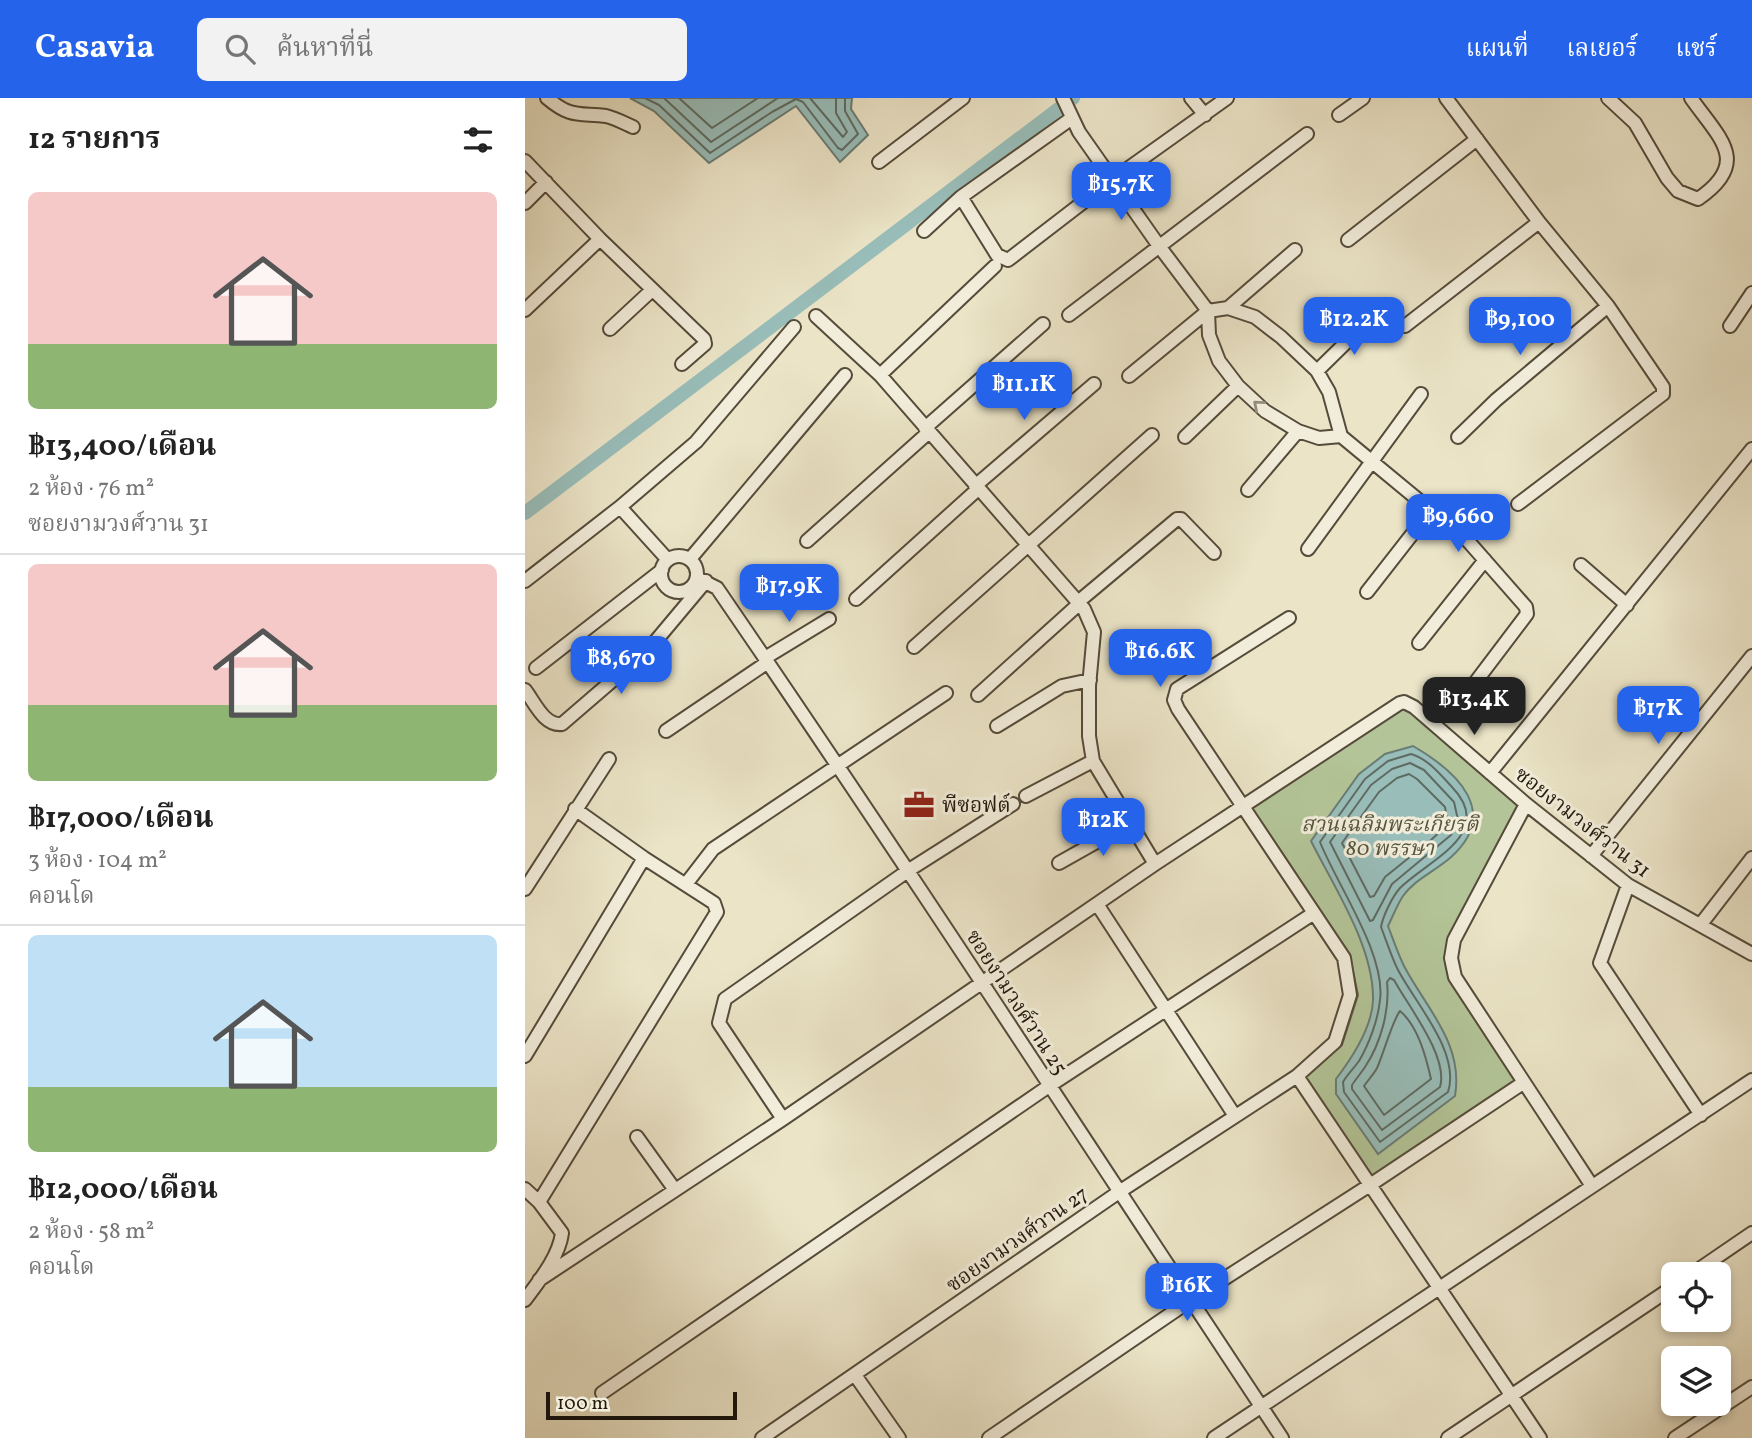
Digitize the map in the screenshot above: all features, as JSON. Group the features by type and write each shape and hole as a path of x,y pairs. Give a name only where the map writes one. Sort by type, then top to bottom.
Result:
{"street":[{"path":"547,98 563,112 608,117 633,127"},
{"path":"879,162 963,98"},
{"path":"1063,98 1071,116 1112,180 1209,311 1209,335 1219,361 1238,386 1265,411 1298,431 1319,438 1341,436"},
{"path":"1191,98 1205,115"},
{"path":"961,197 997,255 1008,260 1112,180 1227,98"},
{"path":"1339,115 1363,98"},
{"path":"1446,98 1539,222 1608,306 1660,380 1663,394 1518,504"},
{"path":"1608,98 1635,123 1667,178 1678,191 1698,199 1721,180 1728,165 1728,155 1691,98"},
{"path":"925,231 961,197 1071,116"},
{"path":"1069,314 1307,134"},
{"path":"1348,240 1477,139"},
{"path":"525,161 600,239 704,339 705,344 682,364"},
{"path":"525,202 546,182"},
{"path":"1405,326 1539,222"},
{"path":"525,310 600,239"},
{"path":"1227,308 1295,250"},
{"path":"880,375 995,266"},
{"path":"610,329 652,290"},
{"path":"1730,326 1752,293"},
{"path":"1458,437 1496,400 1608,306"},
{"path":"1129,376 1209,311 1227,308 1255,317 1317,370 1329,391 1341,436 1468,541 1524,605 1527,614 1468,692"},
{"path":"816,316 880,375 1079,603 1094,632 1089,736 1093,761 1155,864"},
{"path":"1317,370 1369,320"},
{"path":"807,541 1043,324"},
{"path":"525,581 620,507 696,442 794,327"},
{"path":"690,559 845,375"},
{"path":"856,599 1094,384"},
{"path":"1185,437 1238,386"},
{"path":"1308,549 1421,394"},
{"path":"1248,490 1298,431"},
{"path":"914,647 1152,435"},
{"path":"1490,773 1752,449"},
{"path":"620,507 665,566"},
{"path":"1367,592 1431,510"},
{"path":"978,695 1177,519 1187,524 1215,553"},
{"path":"536,668 678,556 690,559 707,582"},
{"path":"1419,643 1485,560"},
{"path":"1581,565 1627,605"},
{"path":"665,566 661,576 666,587 675,592 687,591 707,582"},
{"path":"525,690 547,721 553,725 562,724 649,649 707,582"},
{"name":"ซอยงามวงศ์วาน 25","path":"707,582 766,660 909,870 981,984 1282,1438"},
{"name":"ซอยงามวงศ์วาน 27","path":"762,1438 1119,1192 1297,1076 1335,1042 1350,995 1344,958 1174,700 1177,689 1289,618"},
{"path":"666,731 829,619"},
{"path":"1591,856 1752,656"},
{"path":"997,726 1062,686 1090,680"},
{"path":"686,884 713,849 946,693"},
{"name":"ซอยงามวงศ์วาน 31","path":"1244,807 1404,702 1414,707 1526,804 1628,885 1752,954"},
{"path":"525,889 609,759"},
{"path":"1026,796 1093,761"},
{"path":"783,1119 719,1023 725,999 909,870 1013,804"},
{"path":"1526,804 1454,940 1451,958 1455,977 1592,1186"},
{"path":"539,1280 783,1119 1155,864 1244,807"},
{"path":"539,1202 717,912 715,903 644,858 575,809"},
{"path":"1059,863 1131,823"},
{"path":"525,1056 644,858"},
{"path":"1701,924 1752,858"},
{"path":"1628,885 1600,963 1701,1115"},
{"path":"1097,904 1235,1116"},
{"path":"602,1393 1049,1086 1314,913"},
{"path":"1297,1076 1540,1438"},
{"path":"1214,1438 1752,1080"},
{"path":"989,1438 1191,1300 1523,1083"},
{"path":"637,1137 675,1190"},
{"path":"525,1189 539,1202 562,1233 561,1242 525,1300"},
{"path":"1710,1262 1752,1233"},
{"path":"1448,1438 1661,1295"},
{"path":"855,1375 899,1438"},
{"path":"1675,1438 1752,1387"}],"green space":[{"name":"สวนเฉลิมพระเกียรติ 80 พรรษา","path":"1405,704 1521,805 1447,957 1519,1082 1365,1183 1297,1080 1342,1045 1358,995 1350,957 1251,809"}],"water":[{"path":"630,98 852,98 851,109 868,135 840,162 796,106 709,163 654,111"},
{"path":"1413,746 1430,756 1458,781 1473,810 1472,825 1465,841 1450,858 1408,890 1388,926 1404,966 1449,1043 1456,1077 1455,1096 1378,1154 1336,1094 1336,1079 1355,1051 1370,1018 1373,996 1371,976 1359,936 1311,841 1359,774 1385,754"}],"waterway":[{"path":"525,513 1073,98"}],"place":[{"name":"พีซอฟต์","path":"919,805"}]}
